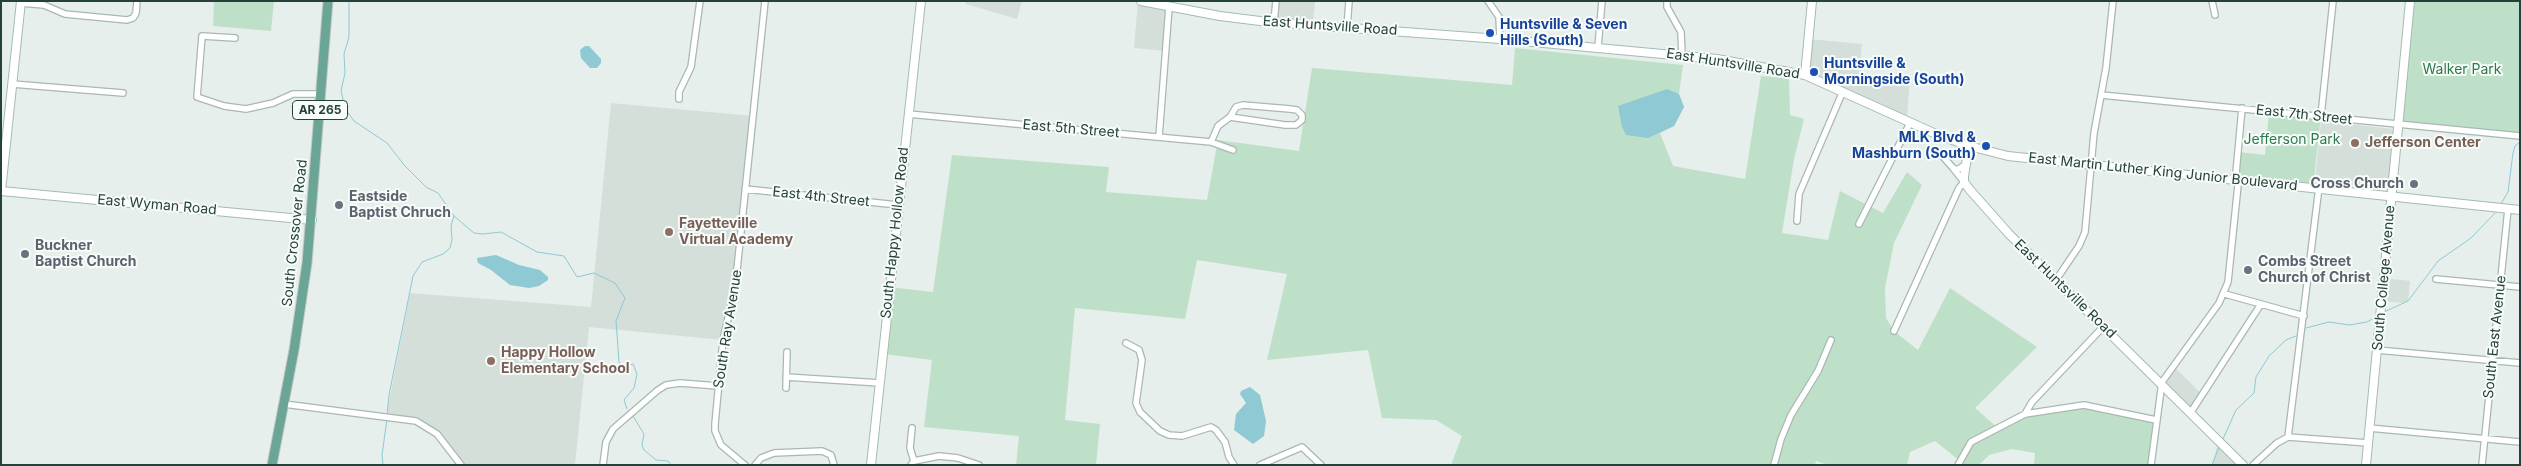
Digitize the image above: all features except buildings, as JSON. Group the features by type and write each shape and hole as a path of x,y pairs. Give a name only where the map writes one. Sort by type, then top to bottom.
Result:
{"main road":[{"name":"South Crossover Road","path":"272,465 303,300 312,220 328,1"}],"street":[{"path":"1,191 20,2 44,5 65,14 127,20 133,18 137,1"},
{"path":"679,100 679,92 691,67 700,1"},
{"name":"South Ray Avenue","path":"745,465 727,452 717,437 715,424 723,340 735,290 765,1"},
{"name":"South Happy Hollow Road","path":"871,465 920,1"},
{"name":"East Huntsville Road","path":"1142,1 1169,7 1274,22 1500,39 1717,59 1805,75 1910,123 1969,146"},
{"path":"1274,22 1276,1"},
{"path":"1347,28 1349,1"},
{"path":"1488,1 1499,17 1500,39"},
{"path":"1598,48 1602,1"},
{"path":"1667,1 1667,7 1681,32 1682,55"},
{"path":"1805,75 1812,1"},
{"path":"2056,280 2079,246 2085,232 2091,166 2106,68 2112,1"},
{"path":"2212,1 2215,15"},
{"path":"2321,116 2333,1"},
{"name":"South College Avenue","path":"2366,465 2410,1"},
{"path":"1158,137 1169,7"},
{"path":"235,38 202,36 197,96 224,106 246,108 273,103 293,94 321,94"},
{"path":"12,84 123,94"},
{"path":"1797,221 1799,194 1843,91"},
{"name":"East 7th Street","path":"2101,95 2520,136"},
{"path":"1211,142 1218,126 1230,117 1236,107 1243,105 1297,110 1302,115 1302,120 1296,125 1285,125 1230,117"},
{"path":"2151,465 2162,382 2225,294 2231,251 2242,108"},
{"name":"East 5th Street","path":"908,114 1211,142 1233,150"},
{"path":"1859,224 1910,123"},
{"path":"1894,331 1959,188 1964,182 1969,146"},
{"name":"East Martin Luther King Junior Boulevard","path":"1969,146 2027,159 2520,210"},
{"path":"1938,151 1964,182"},
{"path":"1953,168 1957,170 1966,164"},
{"name":"East Huntsville Road","path":"1964,182 2009,234 2162,382 2243,465"},
{"path":"2288,437 2319,188"},
{"name":"East 4th Street","path":"745,189 898,205"},
{"name":"East Wyman Road","path":"1,191 312,220"},
{"name":"South East Avenue","path":"2482,465 2508,209"},
{"path":"2436,279 2520,287"},
{"path":"2225,294 2304,316"},
{"path":"2191,412 2261,304"},
{"path":"2025,414 2032,402 2103,327"},
{"path":"1774,465 1781,439 1791,415 1818,371 1831,340"},
{"path":"1126,343 1139,350 1142,360 1136,404 1140,412 1160,431 1169,435 1182,436 1211,428 1216,430 1225,442 1228,457 1234,465"},
{"path":"2377,350 2520,363"},
{"path":"786,388 787,352"},
{"path":"786,377 880,383"},
{"path":"603,465 606,442 613,429 658,390 674,383 718,386"},
{"path":"284,404 416,422 431,429 461,465"},
{"path":"1958,465 1971,442 2025,414 2073,406 2095,406 2156,420"},
{"path":"912,428 910,448 913,463 940,456 958,458 979,465"},
{"path":"2369,428 2520,442"},
{"path":"2253,465 2277,443 2288,437 2368,443"},
{"path":"1260,465 1302,447 1321,465"},
{"path":"755,465 761,458 774,453 822,451 831,455 834,465"}],"shaded area":[{"path":"966,1 1022,1 1017,19 966,4"},
{"path":"1138,1 1169,7 1167,51 1134,48"},
{"path":"1277,1 1315,1 1313,23 1276,20"},
{"path":"1809,39 1862,44 1859,75 1910,80 1907,117 1805,75"},
{"path":"611,103 753,116 735,289 723,340 589,327 575,465 461,465 443,440 424,425 395,418 387,412 410,293 591,307"},
{"name":"Jefferson Center","path":"2321,121 2393,129 2388,187 2384,190 2378,190 2375,188 2315,180"},
{"path":"2384,278 2410,281 2408,301 2405,303 2381,301"},
{"path":"2173,366 2203,395 2191,412 2162,382"},
{"path":"2219,440 2243,465 2212,465"}],"green space":[{"path":"214,1 274,1 271,31 213,26"},
{"name":"Walker Park","path":"2410,1 2520,1 2520,136 2399,125"},
{"path":"1515,48 1683,65 1679,94 1684,107 1674,126 1660,133 1673,166 1745,179 1761,76 1789,78 1790,115 1804,119 1794,159 1782,233 1828,240 1840,191 1883,213 1907,172 1922,185 1894,243 1885,288 1886,318 1894,331 1918,350 1950,288 2037,347 1975,408 1998,428 2025,414 2084,405 2156,420 2151,465 2034,465 2035,453 2012,449 1989,455 1979,465 1965,465 1935,441 1910,452 1907,465 1828,465 1816,461 1815,465 1451,465 1462,436 1436,420 1382,418 1368,350 1267,360 1287,274 1197,260 1185,319 1075,308 1065,420 1100,424 1096,465 1016,465 1019,436 924,427 932,360 883,354 889,287 933,292 952,155 1109,167 1106,192 1207,200 1218,140 1299,151 1312,68 1512,85"},
{"name":"Jefferson Park","path":"2269,111 2321,116 2313,187 2237,179 2238,152 2265,155"}],"water":[{"path":"585,46 589,46 601,59 601,63 597,68 590,68 581,58 580,50"},
{"path":"1667,89 1679,94 1684,107 1674,126 1648,138 1626,135 1622,127 1618,106"},
{"path":"496,255 519,265 540,270 548,277 548,280 539,286 529,288 510,285 491,270 478,263 477,258"},
{"path":"1250,387 1260,395 1266,421 1264,436 1253,444 1234,430 1236,414 1246,403 1240,394 1241,391"}],"waterway":[{"path":"349,1 349,37 344,54 345,73 341,91 346,110 354,121 387,143 405,166 426,187 438,193 454,216 451,226 452,240 450,248 443,254 422,262 413,276 389,395 387,415"},
{"path":"2501,204 2508,192 2515,146 2520,142"},
{"path":"2384,312 2408,301 2438,261 2471,238 2495,213"},
{"path":"454,216 474,233 501,232 537,252 564,256 577,277 594,273 615,283 625,298 616,321 619,362 622,367 633,364 637,374 634,388 624,400 627,409"},
{"path":"2306,328 2329,322 2349,325 2367,322 2374,318"},
{"path":"2223,439 2236,410 2254,393 2256,377 2269,356 2286,340 2296,336"},
{"path":"633,416 644,434 642,445 644,450 656,460 668,461 671,465"},
{"path":"383,465 382,455 387,419"},
{"path":"2212,465 2219,447"}],"place":[{"name":"Huntsville & Seven Hills (South)","path":"1490,33"},
{"name":"Huntsville & Morningside (South)","path":"1814,72"},
{"name":"Jefferson Center","path":"2355,143"},
{"name":"MLK Blvd & Mashburn (South)","path":"1986,146"},
{"name":"Cross Church","path":"2414,184"},
{"name":"Eastside Baptist Chruch","path":"339,205"},
{"name":"Fayetteville Virtual Academy","path":"669,232"},
{"name":"Buckner Baptist Church","path":"25,254"},
{"name":"Combs Street Church of Christ","path":"2248,270"},
{"name":"Happy Hollow Elementary School","path":"491,361"}]}
